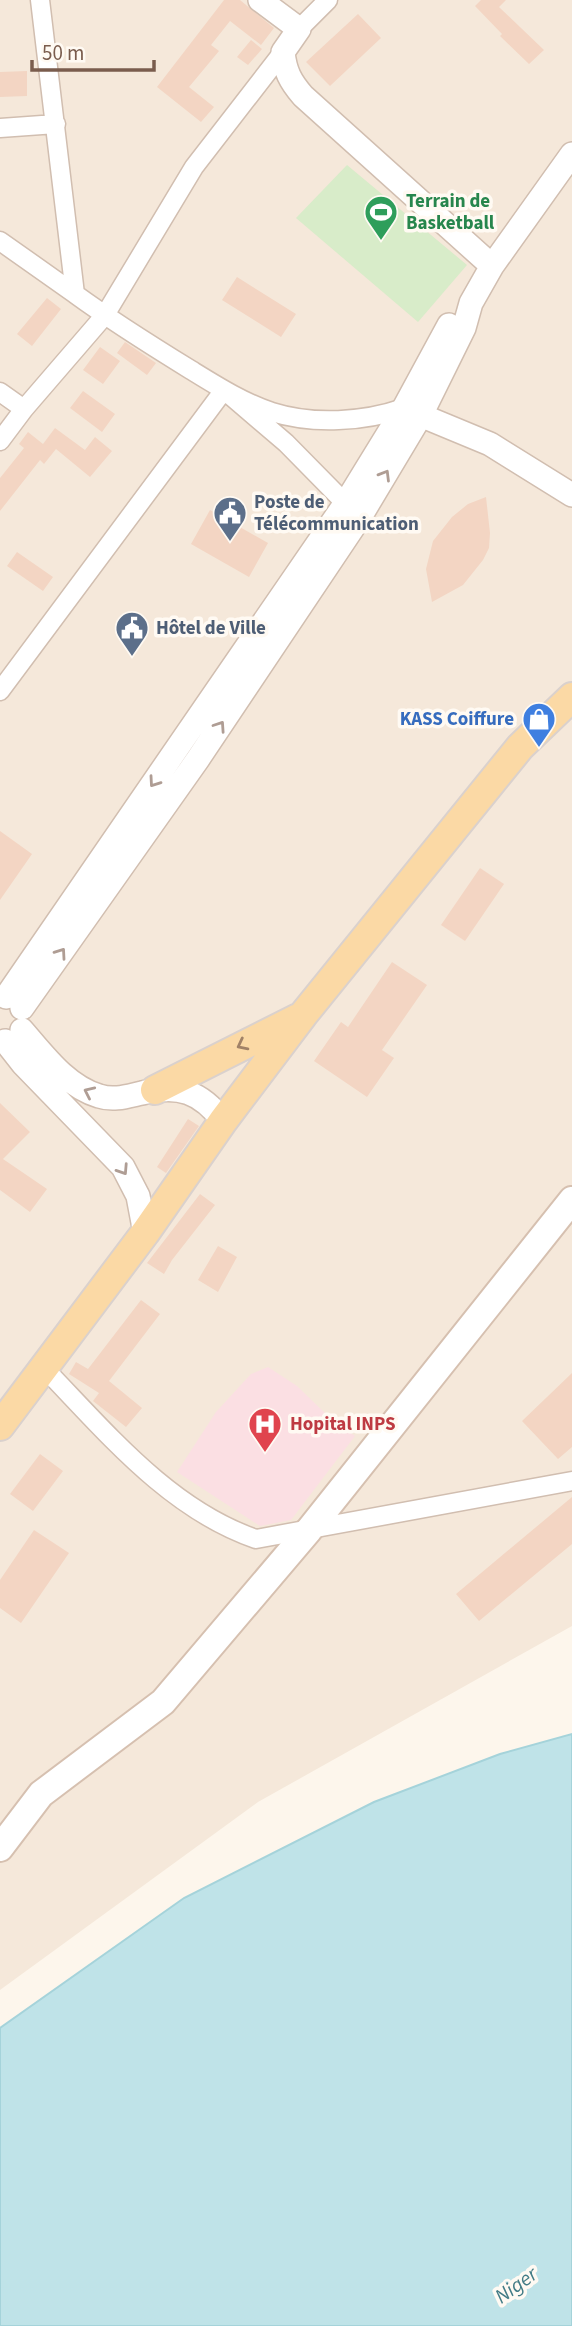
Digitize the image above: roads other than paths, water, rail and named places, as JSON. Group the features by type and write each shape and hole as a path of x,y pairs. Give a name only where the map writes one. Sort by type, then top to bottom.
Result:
{"main road":[{"path":"0,1426 45,1369 223,1121 303,1015 520,747 572,697"},
{"path":"155,1090 303,1015"},
{"path":"0,1848 41,1794 163,1702 309,1530 572,1200"}],"street":[{"path":"40,0 75,293"},
{"path":"260,0 299,29"},
{"path":"0,441 105,315 194,167 299,29 328,0"},
{"path":"283,52 290,81 303,96 492,266"},
{"path":"0,128 56,124"},
{"path":"9,1019 100,880 353,510 464,328 471,303 492,266 572,154"},
{"path":"0,241 105,315 224,390 270,412 298,419 328,420 413,412 490,444 572,495"},
{"path":"224,390 286,443 353,510"},
{"path":"2,685 224,390"},
{"path":"0,392 24,409"},
{"path":"9,1019 54,1067 80,1088 101,1097 121,1098 155,1090 187,1092 200,1096 223,1121"},
{"path":"9,1019 23,1064 122,1167 138,1196 145,1233"},
{"path":"45,1369 147,1473 189,1504 237,1533 256,1539 572,1482"}],"water":[{"name":"Niger","path":"572,1734 572,2326 0,2326 0,2028 184,1898 374,1802 500,1754"}],"place":[{"name":"Terrain de Basketball","path":"381,242"},
{"name":"Poste de Télécommunication","path":"230,543"},
{"name":"Hôtel de Ville","path":"132,658"},
{"name":"KASS Coiffure","path":"539,749"},
{"name":"Hopital INPS","path":"265,1454"}]}
